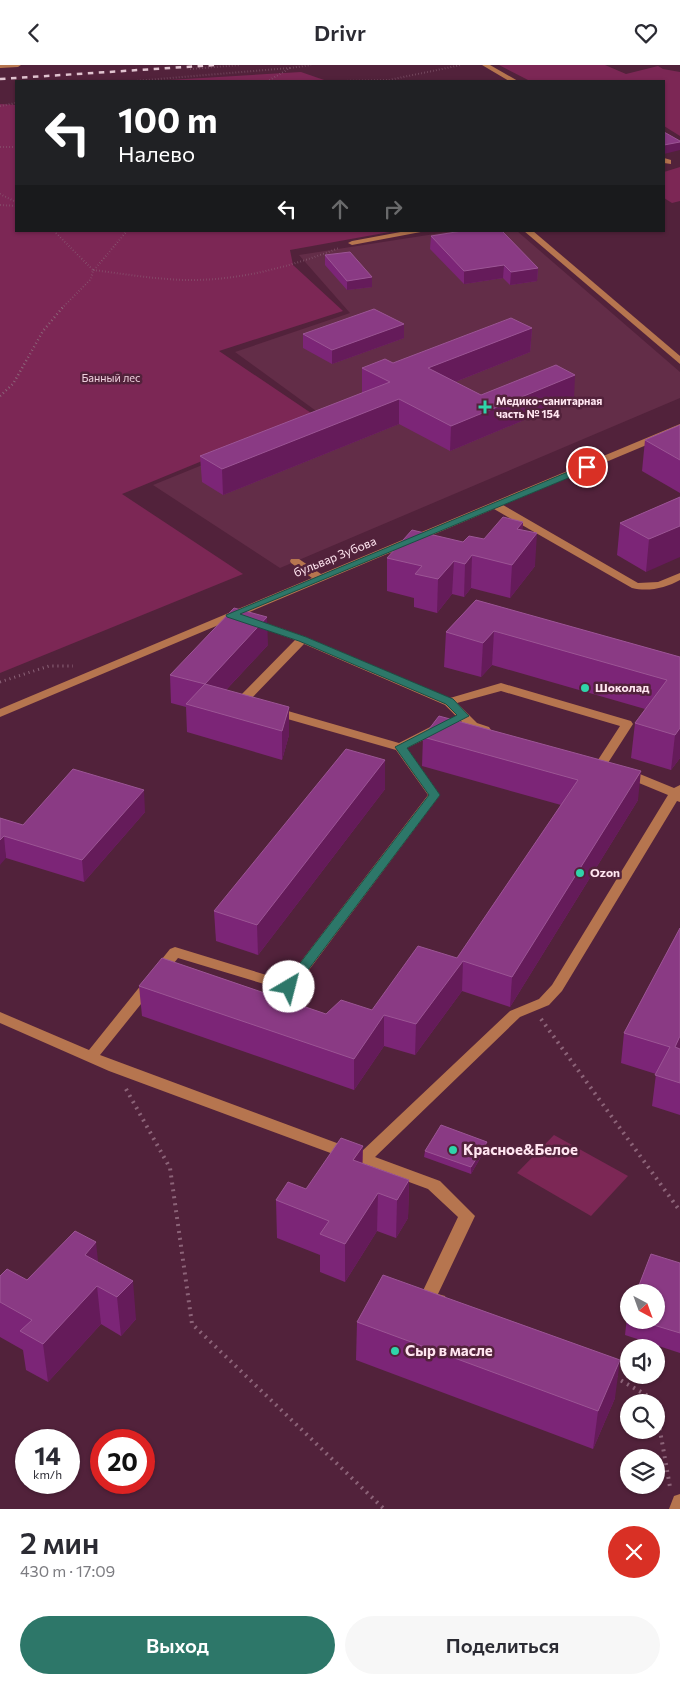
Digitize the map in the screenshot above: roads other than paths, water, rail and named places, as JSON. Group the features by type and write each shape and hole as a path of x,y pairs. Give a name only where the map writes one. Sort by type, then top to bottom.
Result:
{"street":[{"path":"0,66 18,65"},
{"path":"486,65 512,80"},
{"path":"352,243 416,232"},
{"path":"529,232 680,361"},
{"name":"бульвар Зубова","path":"0,713 680,427"},
{"path":"495,505 636,586 654,587 669,583 680,577"},
{"path":"295,561 320,578"},
{"path":"231,615 302,639 449,702 473,726 501,734"},
{"path":"91,1057 175,952 289,987 434,795 400,747 242,701 302,639"},
{"path":"364,1159 515,1014 544,1002 557,988 678,793 598,761 627,724 501,687 449,702"},
{"path":"400,747 464,716"},
{"path":"0,1017 114,1067 434,1185 467,1216 428,1297 454,1306"},
{"path":"675,1496 678,1509"}],"railway":[{"path":"0,79 216,65"}],"place":[{"name":"Медико-санитарная часть № 154","path":"485,407"},
{"name":"Шоколад","path":"585,688"},
{"name":"Ozon","path":"580,873"},
{"name":"Красное&Белое","path":"453,1150"},
{"name":"Сыр в масле","path":"395,1351"}],"park label":[{"name":"Банный лес","path":"111,378"}]}
